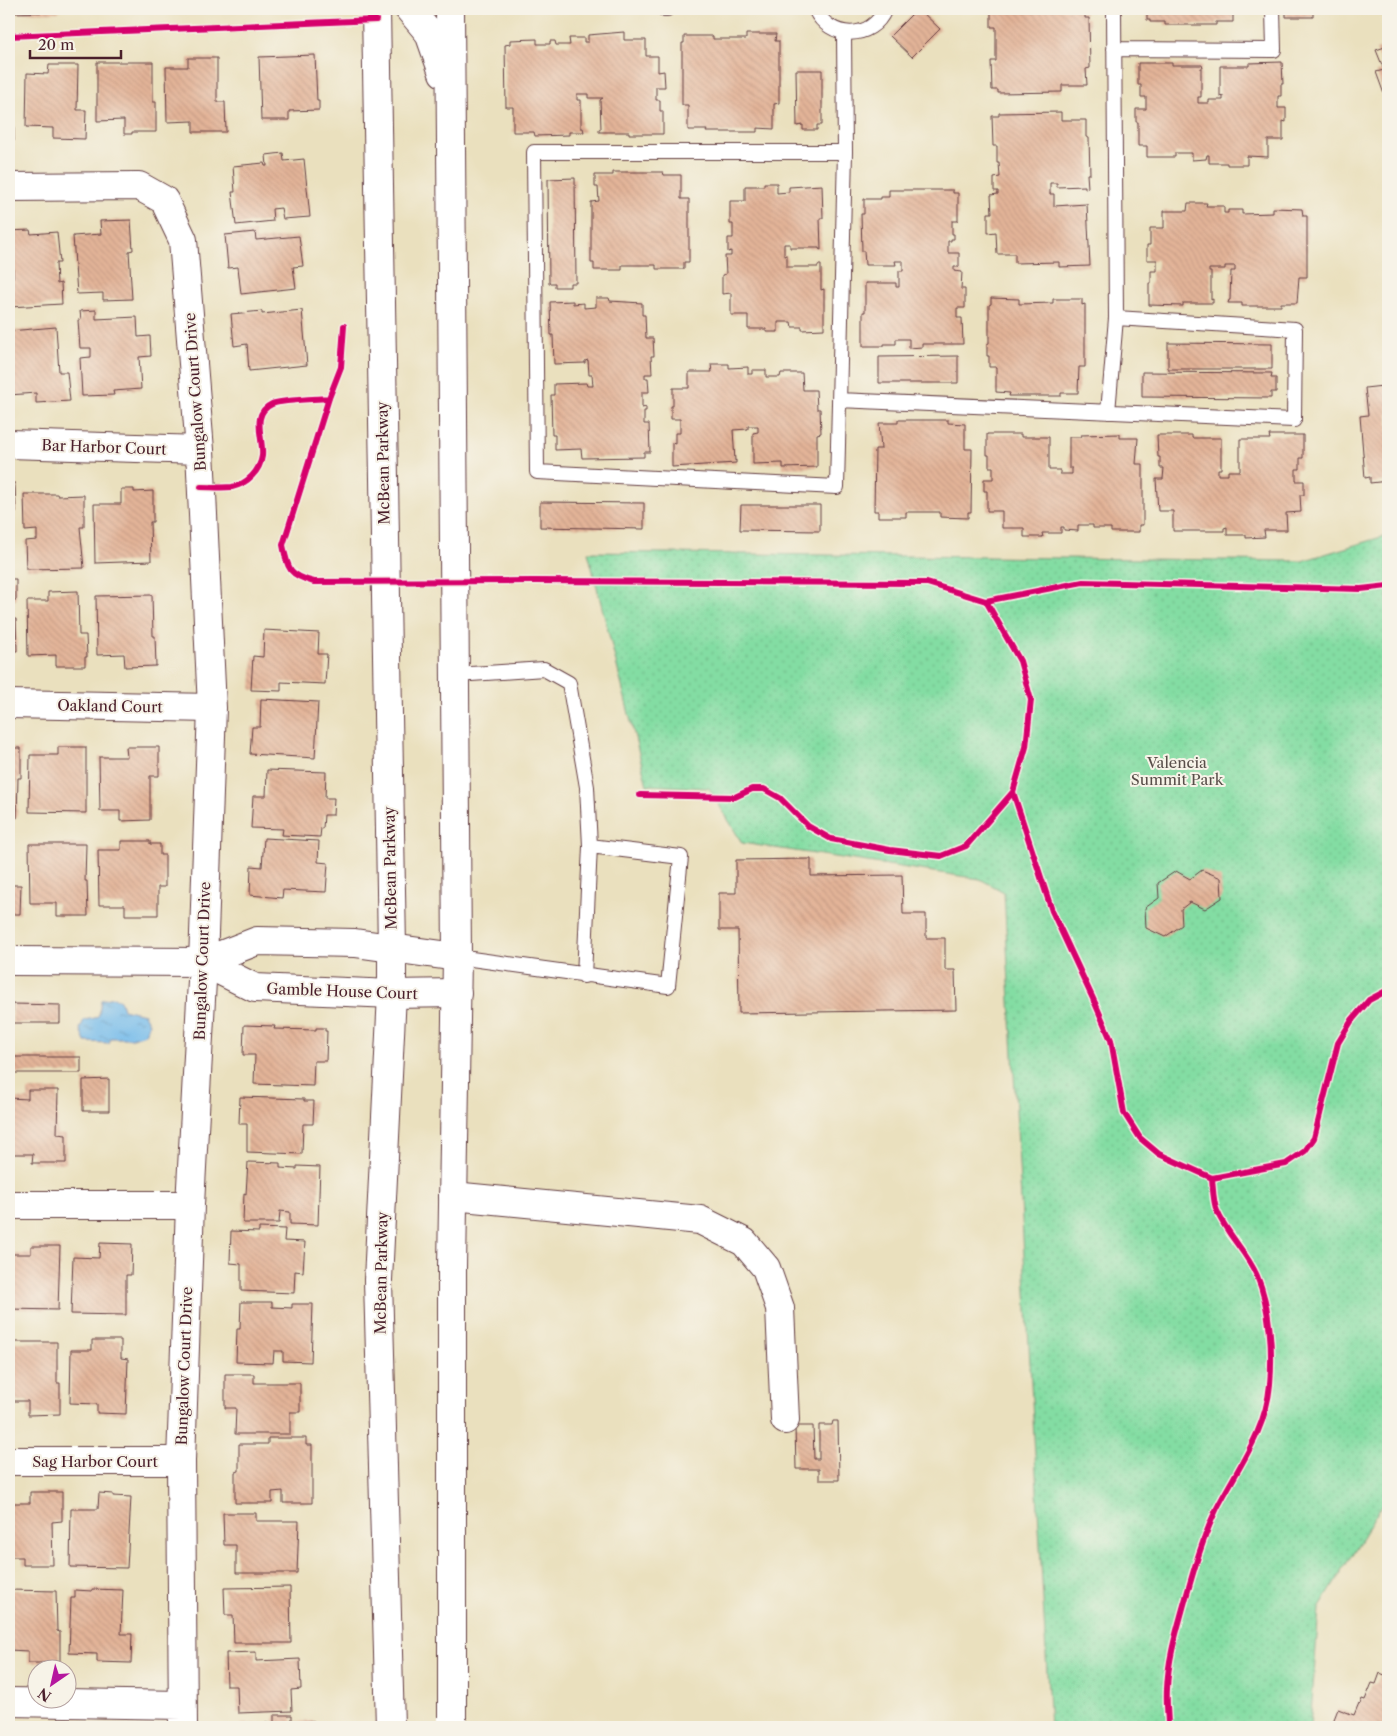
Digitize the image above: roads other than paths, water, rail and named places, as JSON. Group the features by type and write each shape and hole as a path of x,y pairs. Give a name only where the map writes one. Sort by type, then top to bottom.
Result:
{"street":[{"path":"409,9 429,33 451,98"},
{"path":"450,9 457,957 453,1196 452,1727"},
{"name":"McBean Parkway","path":"376,14 392,949 392,994 378,1280 390,1727"},
{"name":"Bungalow Court Drive","path":"9,187 139,186 164,200 183,240 200,450 212,708 203,962 190,1205 181,1461 182,1716"},
{"name":"Bar Harbor Court","path":"9,444 200,450"},
{"name":"Oakland Court","path":"9,704 212,708"},
{"name":"Gamble House Court","path":"9,961 203,962 257,941 354,943 457,957"},
{"name":"Gamble House Court","path":"203,962 255,988 392,994 457,993"},
{"path":"453,1196 700,1220 744,1242 766,1268 780,1308 785,1420"},
{"path":"9,1205 190,1205"},
{"name":"Sag Harbor Court","path":"9,1461 181,1461"},
{"path":"9,1702 182,1716"}],"lane":[{"path":"815,9 824,23 844,33 856,33 868,29 878,22 885,9"},
{"path":"1108,412 1116,318 1114,9"},
{"path":"1114,50 1274,50 1273,9"},
{"path":"844,33 845,152 837,486 537,472 534,152 845,152"},
{"path":"840,400 1294,420 1295,329 1116,318"},
{"path":"456,675 544,669 569,683 586,786 590,846 584,976"},
{"path":"457,957 584,976 668,986 681,857 590,846"}],"water":[{"path":"114,997 121,1002 123,1009 144,1014 149,1023 145,1034 133,1038 111,1038 109,1043 85,1042 80,1029 84,1020 95,1018 99,1015 101,1000"}],"park label":[{"name":"Valencia Summit Park","path":"1177,770"}]}
